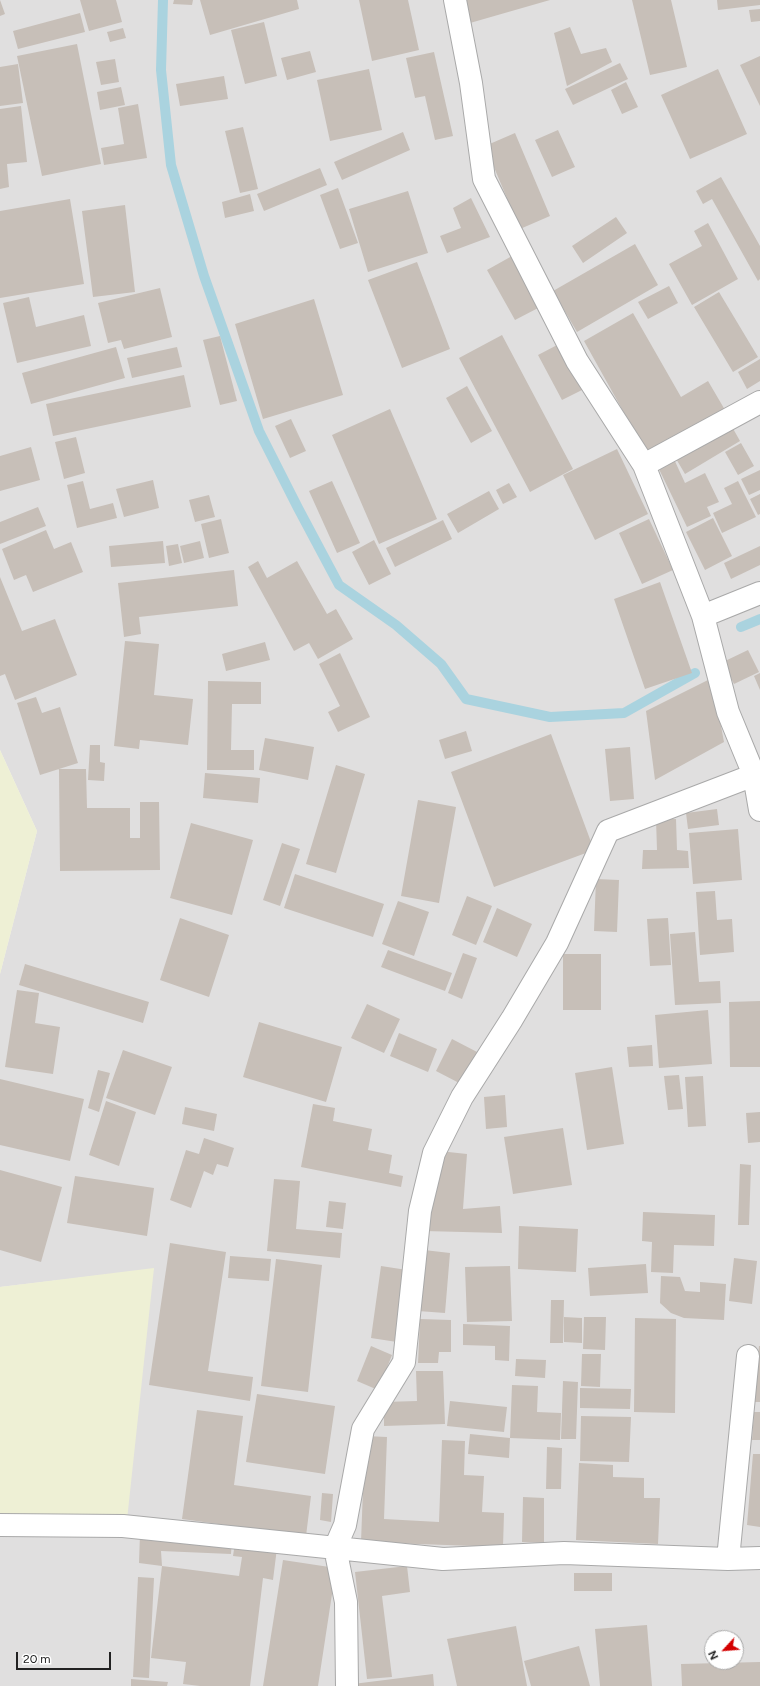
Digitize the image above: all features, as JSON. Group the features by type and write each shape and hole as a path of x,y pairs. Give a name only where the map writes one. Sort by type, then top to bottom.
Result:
{"street":[{"path":"455,0 471,83 484,179 577,361 644,465 703,616 728,712 757,775 760,810"},
{"path":"644,465 760,402"},
{"path":"703,616 760,593"},
{"path":"347,1686 346,1602 335,1548 345,1525 363,1429 404,1362 420,1211 434,1153 462,1097 512,1019 557,943 608,831 757,775"},
{"path":"728,1559 748,1356"},
{"path":"0,1525 123,1526 443,1559 564,1553 728,1559 760,1558"}],"shaded area":[{"path":"0,0 760,0 760,1686 0,1686 0,1516 154,1269 0,1287 0,974 37,831 0,750"}],"green space":[{"path":"0,750 37,831 0,974"},
{"path":"154,1268 127,1520 0,1516 0,1287"}],"building":[{"path":"0,0 5,14 0,16"},
{"path":"80,0 116,0 122,22 89,31"},
{"path":"174,0 193,0 192,5 173,4"},
{"path":"200,0 297,0 299,9 210,35"},
{"path":"359,0 408,0 419,50 372,61"},
{"path":"464,0 550,0 470,23"},
{"path":"632,0 671,0 687,67 650,75"},
{"path":"717,0 760,0 760,5 718,10"},
{"path":"760,9 760,21 751,22 749,10"},
{"path":"80,13 85,32 18,49 13,31"},
{"path":"264,22 277,76 245,84 231,30"},
{"path":"570,27 581,54 606,48 612,62 567,86 554,33"},
{"path":"123,28 126,38 110,42 107,32"},
{"path":"77,44 101,164 42,176 17,56"},
{"path":"310,51 316,72 287,80 281,58"},
{"path":"434,52 453,136 435,140 425,96 415,98 406,58"},
{"path":"760,56 760,106 740,65"},
{"path":"115,59 119,82 101,85 96,62"},
{"path":"620,63 628,79 573,105 565,89"},
{"path":"18,64 23,103 0,106 0,67"},
{"path":"369,69 382,130 330,141 317,80"},
{"path":"718,69 747,134 690,159 661,95"},
{"path":"224,76 228,99 180,106 176,84"},
{"path":"626,82 638,107 622,114 611,90"},
{"path":"121,87 125,105 100,110 97,92"},
{"path":"138,104 147,158 104,165 101,148 124,144 118,108"},
{"path":"21,106 27,162 7,164 9,187 0,189 0,109"},
{"path":"243,127 258,189 240,193 225,131"},
{"path":"558,130 575,167 552,177 535,140"},
{"path":"403,132 410,150 342,180 334,162"},
{"path":"515,133 550,216 520,229 485,146"},
{"path":"320,168 327,185 264,211 257,194"},
{"path":"721,177 760,246 760,279 758,281 712,199 703,204 696,191"},
{"path":"338,188 358,243 340,249 320,195"},
{"path":"408,191 428,253 368,272 349,209"},
{"path":"250,194 254,211 225,218 222,202"},
{"path":"471,198 490,237 447,253 440,236 461,228 453,208"},
{"path":"70,199 84,284 0,298 0,211"},
{"path":"125,205 135,292 93,297 82,211"},
{"path":"616,217 627,233 583,263 572,246"},
{"path":"708,223 738,279 692,305 669,264 702,246 694,231"},
{"path":"635,244 658,285 577,332 553,291"},
{"path":"512,256 540,307 515,320 487,270"},
{"path":"417,262 450,349 402,368 368,280"},
{"path":"669,286 678,303 648,319 638,302"},
{"path":"160,288 172,337 124,349 121,340 108,343 98,303"},
{"path":"719,292 758,357 733,372 694,307"},
{"path":"29,297 36,327 84,315 91,346 17,363 3,303"},
{"path":"314,299 343,395 263,419 235,324"},
{"path":"633,313 681,397 708,381 725,410 647,454 584,341"},
{"path":"502,335 573,469 530,492 459,358"},
{"path":"220,336 237,401 220,405 203,340"},
{"path":"561,343 584,389 562,400 538,355"},
{"path":"116,347 125,378 31,404 22,373"},
{"path":"177,347 182,367 132,378 127,358"},
{"path":"760,359 760,381 747,389 738,372"},
{"path":"184,375 191,407 53,436 46,404"},
{"path":"467,386 492,431 471,443 446,398"},
{"path":"390,409 437,519 379,544 332,435"},
{"path":"291,419 306,451 290,458 275,426"},
{"path":"731,425 740,441 685,474 675,457"},
{"path":"76,437 85,473 64,479 55,442"},
{"path":"741,443 754,466 738,475 725,452"},
{"path":"31,447 40,480 0,491 0,456"},
{"path":"617,449 648,514 595,540 563,475"},
{"path":"673,457 685,483 705,473 719,502 707,507 711,516 687,527 657,465"},
{"path":"760,470 760,490 749,495 741,479"},
{"path":"153,480 159,508 124,517 116,489"},
{"path":"83,481 90,509 113,503 117,518 77,528 67,485"},
{"path":"332,481 360,543 337,553 309,491"},
{"path":"738,481 756,517 722,533 713,513 732,504 724,488"},
{"path":"509,483 517,497 503,504 496,490"},
{"path":"489,491 499,509 458,533 447,514"},
{"path":"760,494 760,514 758,515 750,499"},
{"path":"209,495 215,517 195,522 189,500"},
{"path":"38,507 46,526 0,544 0,522"},
{"path":"713,518 732,556 705,570 686,532"},
{"path":"221,519 229,553 209,558 201,524"},
{"path":"649,519 673,570 642,584 619,533"},
{"path":"443,520 452,539 395,567 386,548"},
{"path":"46,530 54,549 71,542 83,572 33,592 26,575 14,580 2,549"},
{"path":"374,540 391,574 369,585 352,552"},
{"path":"163,541 165,563 111,567 109,546"},
{"path":"200,541 204,558 184,563 180,546"},
{"path":"178,544 182,563 169,566 166,546"},
{"path":"760,546 760,565 731,579 724,563"},
{"path":"258,561 267,578 297,561 327,614 336,609 353,639 318,659 309,643 294,651 248,567"},
{"path":"234,570 238,606 139,617 141,634 124,637 118,583"},
{"path":"0,577 22,631 55,619 77,675 15,700 5,674 0,676"},
{"path":"660,582 692,673 645,689 614,599"},
{"path":"125,641 159,644 154,695 193,699 188,745 140,740 139,749 114,746"},
{"path":"265,642 270,660 226,671 222,654"},
{"path":"748,650 759,672 734,684 723,662"},
{"path":"340,653 370,717 338,732 328,712 340,706 319,664"},
{"path":"760,673 760,690 754,676"},
{"path":"712,678 724,742 655,780 646,711"},
{"path":"208,681 261,682 261,704 232,704 231,750 254,750 254,770 207,770"},
{"path":"36,697 42,713 60,707 78,763 40,775 17,703"},
{"path":"466,731 472,751 445,759 439,740"},
{"path":"551,734 594,850 494,887 451,772"},
{"path":"265,738 314,747 308,780 259,770"},
{"path":"90,745 100,745 100,762 105,763 104,781 88,780"},
{"path":"630,747 634,799 610,801 605,749"},
{"path":"336,765 365,774 336,873 306,864"},
{"path":"59,769 86,769 87,808 130,808 130,838 140,838 140,802 159,802 160,870 60,871"},
{"path":"205,773 260,778 258,803 203,798"},
{"path":"418,800 456,807 439,903 401,896"},
{"path":"717,809 719,825 688,829 686,813"},
{"path":"656,819 676,819 677,850 688,851 689,868 642,869 643,850 657,850"},
{"path":"191,823 253,840 232,915 170,898"},
{"path":"738,829 742,880 693,884 689,833"},
{"path":"282,843 300,849 280,906 263,900"},
{"path":"295,874 384,904 373,937 284,908"},
{"path":"596,879 619,880 617,932 594,931"},
{"path":"715,891 717,920 732,919 734,952 700,955 696,892"},
{"path":"467,896 492,906 476,945 452,935"},
{"path":"398,901 429,912 414,956 382,944"},
{"path":"497,908 532,924 517,957 483,942"},
{"path":"180,918 229,935 209,997 160,980"},
{"path":"668,918 671,965 650,966 647,919"},
{"path":"695,932 699,982 720,981 721,1003 675,1005 670,934"},
{"path":"388,950 452,973 445,991 381,967"},
{"path":"463,953 477,958 462,999 448,993"},
{"path":"563,954 601,954 601,1010 563,1010"},
{"path":"25,964 149,1002 143,1023 19,985"},
{"path":"17,990 39,993 35,1023 60,1027 53,1074 5,1067"},
{"path":"760,1001 760,1067 730,1067 729,1002"},
{"path":"367,1004 400,1019 384,1053 351,1038"},
{"path":"708,1010 712,1064 659,1068 655,1015"},
{"path":"259,1022 342,1047 326,1102 243,1077"},
{"path":"399,1033 437,1049 428,1072 390,1056"},
{"path":"452,1039 479,1053 463,1085 436,1071"},
{"path":"652,1045 653,1066 629,1067 627,1047"},
{"path":"123,1050 172,1067 155,1115 106,1098"},
{"path":"612,1067 624,1144 587,1150 575,1073"},
{"path":"98,1070 110,1073 99,1112 88,1108"},
{"path":"679,1075 683,1109 668,1110 664,1076"},
{"path":"703,1076 706,1126 688,1127 685,1077"},
{"path":"0,1079 84,1099 70,1161 0,1145"},
{"path":"505,1095 507,1127 486,1129 484,1097"},
{"path":"106,1101 136,1112 119,1166 89,1155"},
{"path":"313,1104 335,1108 333,1121 372,1129 368,1150 392,1155 389,1173 403,1176 401,1187 301,1167"},
{"path":"185,1107 217,1114 214,1131 182,1124"},
{"path":"760,1112 760,1142 748,1143 746,1113"},
{"path":"563,1128 572,1185 513,1194 504,1137"},
{"path":"204,1138 234,1148 228,1167 217,1164 213,1175 204,1171 191,1208 170,1200 186,1150 199,1154"},
{"path":"439,1151 467,1154 463,1209 500,1206 502,1233 424,1231"},
{"path":"740,1164 751,1165 749,1225 738,1225"},
{"path":"0,1170 62,1187 41,1262 0,1250"},
{"path":"75,1176 154,1188 147,1236 67,1223"},
{"path":"274,1179 300,1181 296,1229 342,1233 340,1258 267,1251"},
{"path":"329,1201 346,1203 343,1229 326,1227"},
{"path":"643,1212 715,1215 714,1246 674,1245 673,1273 651,1272 652,1242 642,1241"},
{"path":"519,1226 578,1229 576,1272 518,1269"},
{"path":"170,1243 226,1252 208,1371 253,1377 250,1401 149,1385"},
{"path":"424,1250 450,1253 445,1313 418,1311"},
{"path":"230,1256 271,1259 269,1281 228,1278"},
{"path":"734,1258 757,1261 752,1304 729,1301"},
{"path":"276,1259 322,1265 308,1392 261,1386"},
{"path":"646,1264 648,1293 590,1296 588,1268"},
{"path":"381,1266 407,1270 397,1342 371,1338"},
{"path":"510,1266 512,1321 467,1322 465,1267"},
{"path":"661,1276 680,1277 685,1291 700,1292 700,1282 726,1284 724,1320 684,1318 671,1313 660,1303"},
{"path":"551,1300 564,1300 563,1343 550,1343"},
{"path":"564,1317 582,1318 582,1343 564,1342"},
{"path":"584,1317 606,1317 605,1350 583,1349"},
{"path":"635,1318 676,1319 675,1413 634,1412"},
{"path":"420,1319 451,1320 451,1352 439,1352 438,1363 418,1363"},
{"path":"463,1324 510,1326 509,1361 495,1360 495,1346 463,1345"},
{"path":"371,1346 392,1355 378,1390 357,1381"},
{"path":"759,1346 760,1402 753,1402"},
{"path":"582,1354 601,1354 600,1387 581,1386"},
{"path":"516,1359 546,1360 545,1378 515,1376"},
{"path":"416,1371 443,1371 445,1424 384,1426 384,1402 417,1401"},
{"path":"563,1381 578,1382 576,1439 561,1439"},
{"path":"512,1385 538,1386 537,1412 561,1413 560,1440 510,1438"},
{"path":"580,1388 631,1389 630,1409 580,1408"},
{"path":"257,1394 335,1406 325,1474 246,1462"},
{"path":"450,1401 507,1407 504,1432 447,1426"},
{"path":"197,1410 243,1416 234,1485 311,1496 306,1536 182,1519"},
{"path":"754,1412 760,1412 760,1440 752,1440"},
{"path":"581,1416 631,1417 629,1462 580,1461"},
{"path":"470,1434 510,1438 509,1458 468,1454"},
{"path":"365,1436 387,1437 384,1519 439,1522 442,1440 465,1441 464,1475 484,1476 482,1512 504,1513 503,1547 361,1542"},
{"path":"547,1447 562,1448 561,1489 546,1489"},
{"path":"753,1454 760,1454 760,1527 747,1525"},
{"path":"579,1463 613,1465 613,1477 644,1478 644,1498 660,1498 658,1544 576,1540"},
{"path":"322,1493 333,1494 331,1522 320,1520"},
{"path":"523,1497 544,1498 544,1543 522,1542"},
{"path":"140,1534 232,1539 231,1554 161,1551 162,1566 139,1563"},
{"path":"235,1543 277,1548 273,1580 263,1578 250,1686 200,1686 183,1684 186,1662 151,1658 162,1566 239,1576 242,1557 233,1556"},
{"path":"283,1560 336,1568 318,1686 263,1686"},
{"path":"407,1566 410,1592 382,1596 392,1677 367,1679 355,1572"},
{"path":"574,1573 612,1573 612,1591 574,1591"},
{"path":"138,1577 154,1578 149,1678 133,1677"},
{"path":"647,1625 652,1686 600,1686 595,1629"},
{"path":"516,1626 527,1686 457,1686 447,1639"},
{"path":"579,1646 590,1686 531,1686 524,1661"},
{"path":"744,1662 760,1662 760,1686 682,1686 681,1664 704,1663 704,1670 744,1670"},
{"path":"433,1674 434,1686 353,1686 353,1684"},
{"path":"131,1679 168,1682 167,1686 131,1686"}],"waterway":[{"path":"163,0 161,70 171,165 204,276 259,431 339,585 396,625 441,664 466,699 550,717 624,713 695,673"},
{"path":"741,627 760,619"}]}
